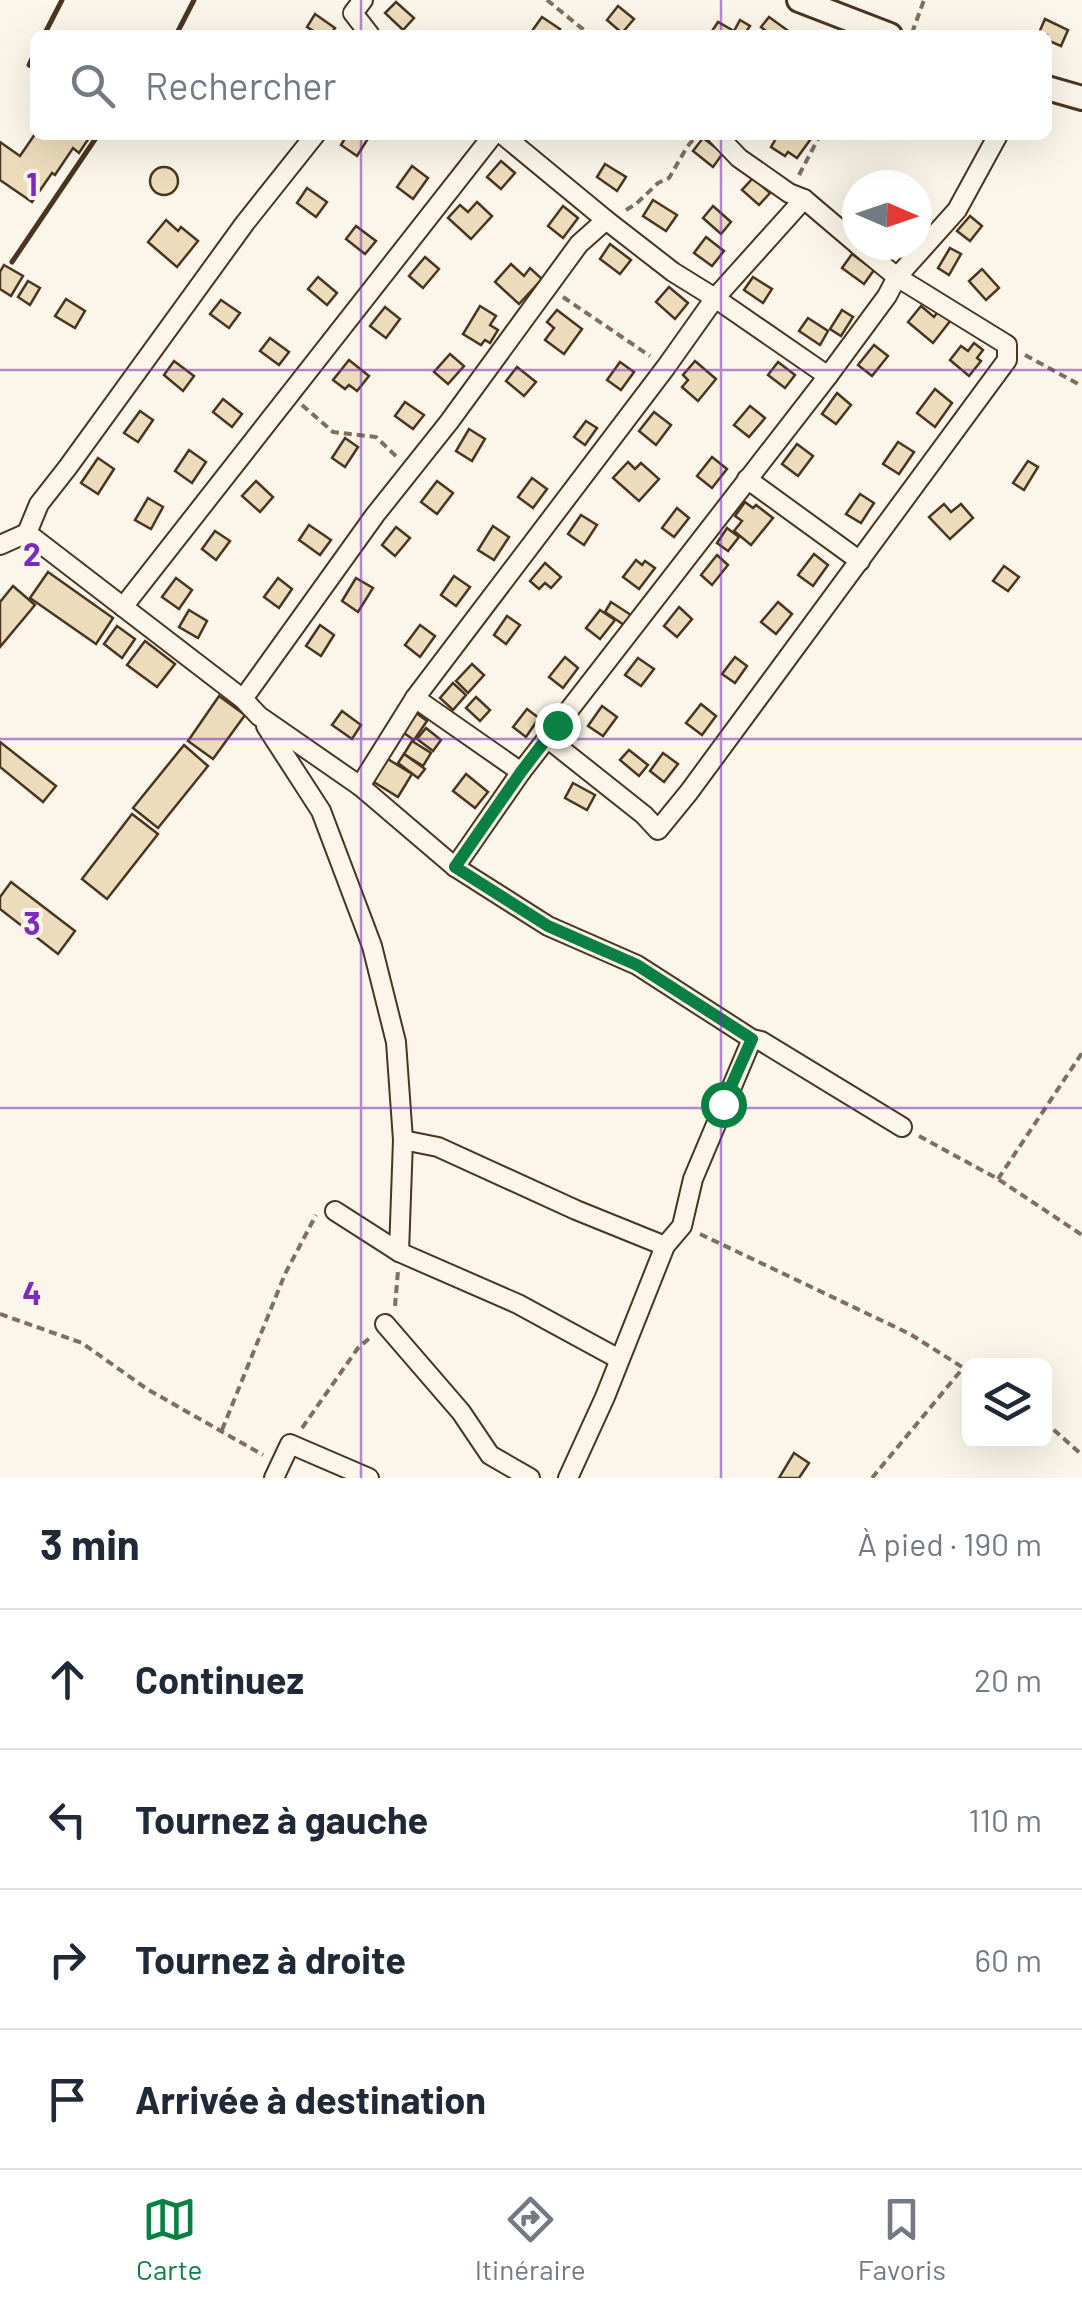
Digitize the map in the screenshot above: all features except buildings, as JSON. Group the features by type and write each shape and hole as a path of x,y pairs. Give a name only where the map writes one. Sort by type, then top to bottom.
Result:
{"street":[{"path":"363,0 354,12 367,30"},
{"path":"799,0 877,30"},
{"path":"1052,89 1082,98"},
{"path":"0,545 27,532 38,504 310,140"},
{"path":"124,607 489,140"},
{"path":"510,140 673,272 828,376"},
{"path":"722,140 739,158 842,232"},
{"path":"455,867 521,772 828,376 898,278 957,210 995,140"},
{"path":"360,786 416,698 715,298 796,196"},
{"path":"243,699 579,244 606,220"},
{"path":"547,738 658,830 1006,360 1007,345 898,278 876,260"},
{"path":"747,479 860,561"},
{"path":"27,532 243,699 259,716 322,810 372,946 396,1042 403,1140 400,1252"},
{"path":"416,698 521,772"},
{"path":"259,716 360,786 455,867 548,926 637,965 752,1039 762,1041 902,1127"},
{"path":"568,1478 665,1246 682,1226 692,1179 752,1039"},
{"path":"403,1140 438,1147 665,1246"},
{"path":"336,1211 400,1252 518,1304 619,1359"},
{"path":"385,1324 461,1412 490,1455 530,1478"},
{"path":"277,1471 290,1444 369,1478"}],"path":[{"path":"547,0 584,30"},
{"path":"913,30 924,0"},
{"path":"606,220 636,204 669,178 692,140"},
{"path":"796,196 818,140"},
{"path":"548,286 666,367"},
{"path":"1007,345 1082,386"},
{"path":"290,395 333,432 376,437 411,468"},
{"path":"998,1179 1082,1053"},
{"path":"902,1127 998,1179 1082,1235"},
{"path":"221,1431 285,1274 317,1214 336,1211"},
{"path":"682,1226 910,1334 962,1367"},
{"path":"290,1444 358,1348 394,1312 400,1252"},
{"path":"0,1314 82,1342 146,1389 221,1431 277,1471"},
{"path":"872,1478 962,1370"},
{"path":"1052,1428 1082,1455"}],"wall":[{"path":"47,30 62,0"},
{"path":"179,30 194,0"},
{"path":"12,262 95,140"}],"route":[{"path":"557,725 455,867 548,926 637,965 752,1039 723,1104"}]}
